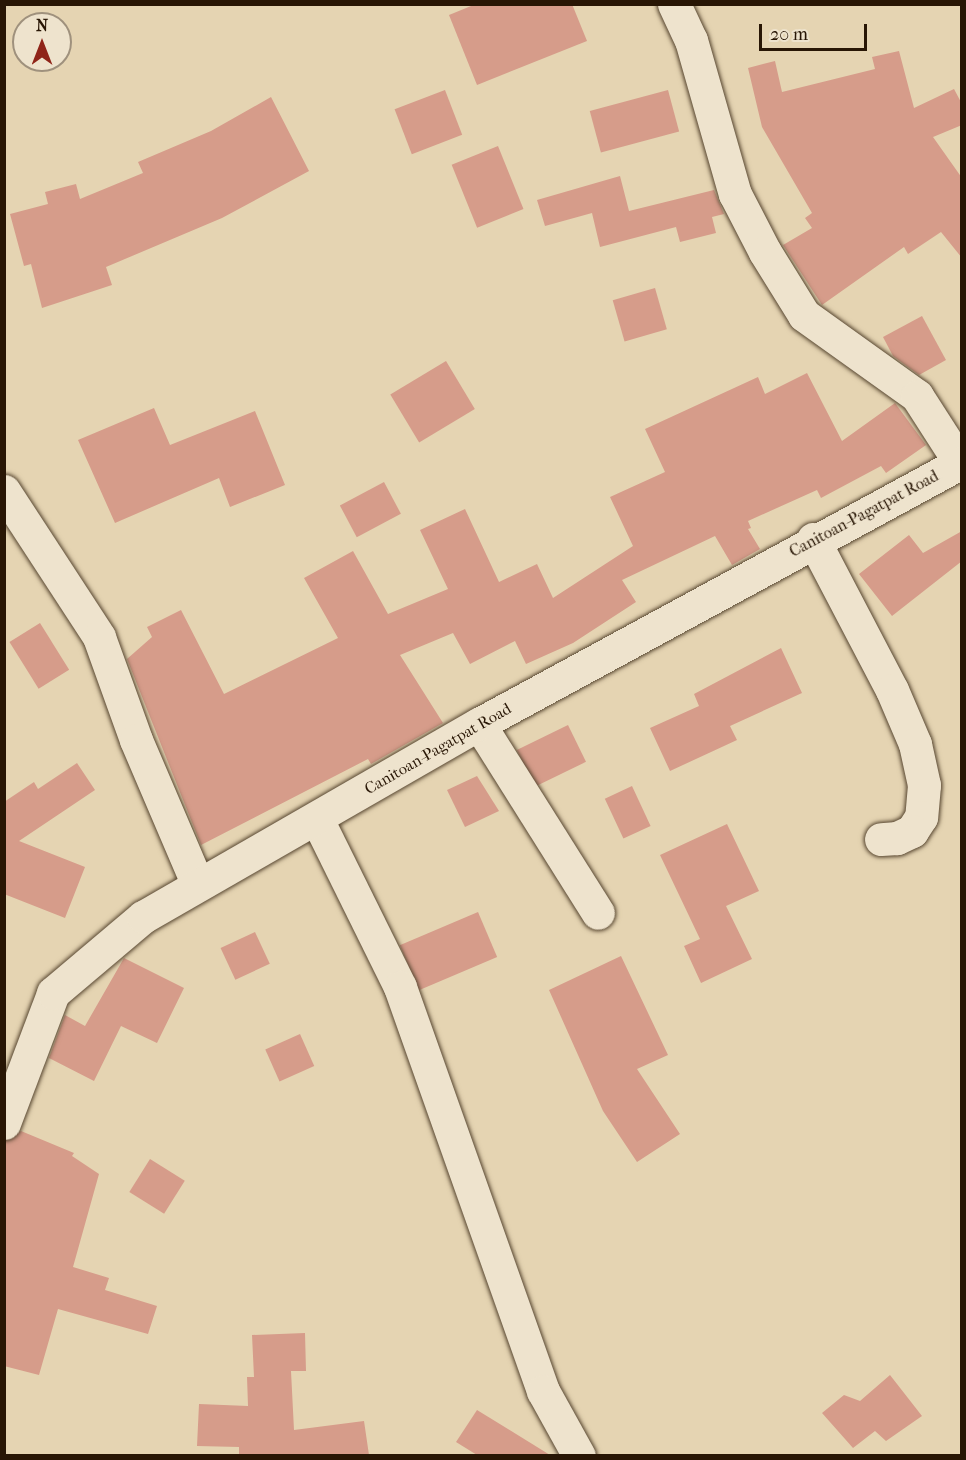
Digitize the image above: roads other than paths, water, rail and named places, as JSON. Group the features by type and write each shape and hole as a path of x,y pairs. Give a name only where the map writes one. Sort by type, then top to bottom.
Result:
{"street":[{"path":"674,4 691,40 735,194 765,252 804,315 917,396 961,462"},
{"name":"Canitoan-Pagatpat Road","path":"4,1123 53,993 126,929 197,883 317,819 480,724 813,539 961,462"},
{"path":"4,491 99,638 136,740 197,883"},
{"path":"813,539 892,690 915,744 924,785 921,818 912,831 897,838 880,839"},
{"path":"480,724 598,912"},
{"path":"317,819 400,987 543,1391 579,1455"}]}
